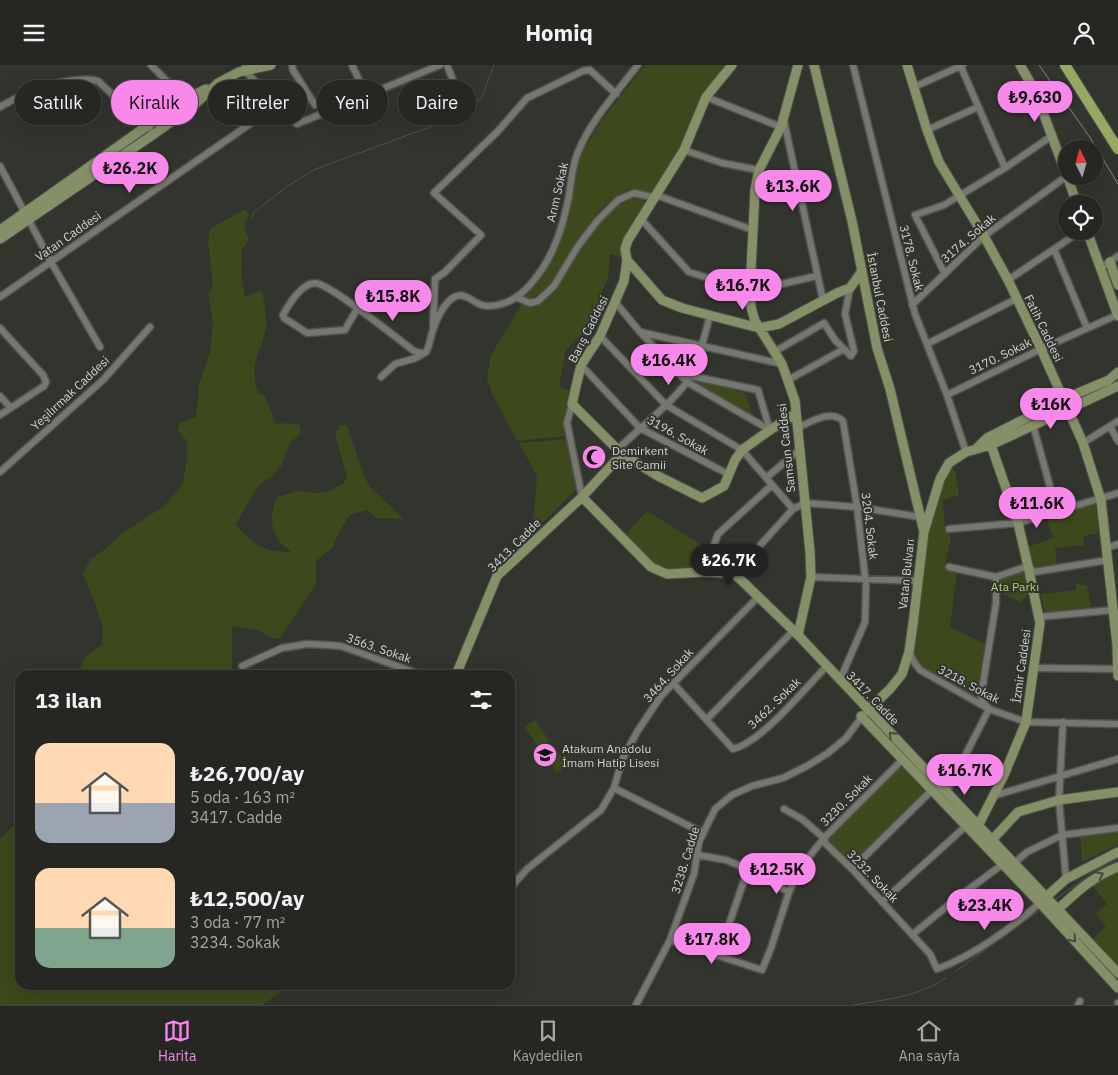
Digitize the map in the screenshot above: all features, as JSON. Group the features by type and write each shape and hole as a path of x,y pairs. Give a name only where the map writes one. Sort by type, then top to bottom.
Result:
{"main road":[{"path":"1065,65 1117,144"}],"street":[{"path":"151,65 166,80"},
{"path":"198,97 245,68 271,65"},
{"path":"292,65 293,70 315,105"},
{"path":"352,65 359,80"},
{"path":"388,86 440,65"},
{"path":"447,65 453,80"},
{"name":"Arım Sokak","path":"518,298 552,253 568,199 577,153 596,121 638,65"},
{"name":"Barış Caddesi","path":"572,404 581,365 600,337 624,281 627,260 625,249 628,240 684,149 706,97 732,65"},
{"name":"Samsun Caddesi","path":"795,633 810,577 810,552 795,401 782,365 759,328 751,307 750,291 755,190 759,170 783,123 798,65"},
{"name":"İstanbul Caddesi","path":"814,65 852,221 877,348 890,389 924,532"},
{"name":"3178. Sokak","path":"854,65 912,305 947,395 966,452"},
{"name":"Fatih Caddesi","path":"908,65 939,163 960,195 1008,280 1083,443 1101,500 1118,645 1118,676"},
{"path":"1020,65 1035,91 1058,150"},
{"path":"914,87 962,66 1004,168"},
{"path":"245,68 297,124 317,116"},
{"path":"433,330 435,279 445,272 481,235 434,193 498,131 527,98 582,71 590,70 616,94"},
{"path":"0,107 29,92 59,84 91,79 98,81 154,133"},
{"path":"706,97 783,123 823,300"},
{"path":"927,130 978,107"},
{"path":"0,239 27,216 150,125"},
{"path":"0,230 27,216 163,125"},
{"name":"Vatan Caddesi","path":"0,297 250,125"},
{"path":"945,273 915,215 944,205 1053,135"},
{"path":"684,149 722,163 759,170"},
{"path":"0,168 100,347"},
{"name":"3174. Sokak","path":"912,305 984,236 1058,183"},
{"path":"382,377 395,364 416,358 421,353 426,352 433,330 443,309 456,296 468,297 487,306 503,304 518,298 530,303 538,301 554,286 578,246 598,220 618,200 634,193 652,197 656,195 753,230"},
{"path":"646,196 649,207"},
{"path":"641,219 689,272 750,291 817,276"},
{"path":"1008,280 1067,240"},
{"path":"1090,240 1118,315"},
{"path":"1054,249 1087,328"},
{"path":"1101,268 1118,256"},
{"path":"627,260 662,300 682,308 759,328 779,324 823,300 850,288"},
{"path":"1110,263 1118,285"},
{"path":"774,352 824,323 835,340 849,355 853,355 854,351 845,314 850,288 862,271"},
{"path":"356,309 345,330 303,332 284,318 284,315 303,289 310,284 316,283 328,288 414,351 421,353"},
{"path":"927,344 1016,299"},
{"path":"616,303 640,333 689,379 770,430"},
{"path":"619,452 689,379 702,346 710,315"},
{"name":"3170. Sokak","path":"947,395 1041,349 1118,315"},
{"name":"Yeşilırmak Caddesi","path":"0,472 103,380 150,327"},
{"path":"0,328 43,375 46,382 44,386 0,415"},
{"path":"640,333 782,365"},
{"path":"600,337 666,405 742,450 793,509"},
{"path":"788,380 844,349"},
{"name":"3196. Sokak","path":"581,365 640,428 728,474"},
{"name":"Vatan Bulvarı","path":"977,448 987,438 1064,399 1109,380 1118,372"},
{"path":"689,379 758,391 770,430"},
{"name":"Vatan Bulvarı","path":"864,713 890,689 902,674 909,652 924,532 940,479 950,463 966,452 991,445 1118,386"},
{"path":"0,396 10,407"},
{"path":"572,404 567,423 582,497 651,567 667,575 704,572 734,574 793,509 804,503 857,507 920,517"},
{"path":"572,404 619,452 658,477 702,498 724,486 728,474 742,450 796,414"},
{"name":"3204. Sokak","path":"797,428 822,417 834,415 843,421 857,507 865,578 865,622 843,673 838,679"},
{"path":"1083,443 1118,421"},
{"path":"1033,425 1057,512"},
{"path":"1110,426 1118,441"},
{"name":"İzmir Caddesi","path":"978,826 1004,775 1026,722 1040,623 1018,523 991,445"},
{"path":"766,478 799,450"},
{"name":"3413. Cadde","path":"458,670 497,576 582,497 619,452"},
{"path":"704,572 718,534 772,485"},
{"path":"949,529 1018,523 1101,500 1118,493"},
{"path":"1107,548 1118,544"},
{"path":"948,567 996,577 1028,566 1034,571 1108,560"},
{"name":"3417. Cadde","path":"734,574 759,596 838,679 902,759 1003,864 1043,899"},
{"path":"810,577 918,581"},
{"path":"946,793 989,709 981,696 996,603 996,577"},
{"name":"3464. Sokak","path":"515,882 528,869 601,810 614,788 622,760 660,696 759,596"},
{"path":"1038,617 1113,610"},
{"path":"707,719 795,633"},
{"name":"3563. Sokak","path":"242,666 282,648 307,644 341,646 400,670"},
{"name":"3218. Sokak","path":"909,652 920,670 989,709 1026,722 1118,723"},
{"name":"3462. Sokak","path":"673,683 733,749 740,747 769,726 826,667"},
{"path":"1034,668 1118,669"},
{"name":"3417. Cadde","path":"864,713 1014,863 1118,988"},
{"name":"3238. Cadde","path":"636,1005 670,940 694,873 703,833 715,809 732,795 752,786 783,778 828,753 846,737 864,713"},
{"path":"1064,722 1059,799 1066,879"},
{"name":"3230. Sokak","path":"718,956 762,970 789,892 801,867 824,838 902,759"},
{"path":"993,796 1118,759"},
{"path":"614,788 703,833"},
{"path":"852,869 932,790"},
{"path":"992,840 1018,812 1059,799 1118,793"},
{"name":"3232. Sokak","path":"784,809 802,819 824,838 826,844 913,934 930,954 937,969 975,951 1024,916 1043,899"},
{"path":"882,902 966,825"},
{"path":"1014,863 1027,852 1062,835 1118,828"},
{"path":"1043,899 1066,879 1118,852"},
{"path":"698,855 726,860 748,869 789,892"},
{"path":"913,934 1003,864"},
{"path":"1055,913 1089,881 1118,867"},
{"path":"670,940 718,956 748,869"},
{"name":"3417. Cadde","path":"1055,913 1118,973"}],"green space":[{"path":"645,65 726,65 681,147 654,191 632,189 618,195 606,204 595,216 551,283 530,300 525,298 554,256 561,238 580,156 601,121"},
{"path":"635,197 644,199 645,206 622,257 610,254 608,278 586,331 566,349 559,387 570,391 563,422 567,436 517,441 492,394 487,378 491,355 521,305 534,304 546,297 566,273 600,221 616,207"},
{"path":"245,209 249,215 244,227 249,239 242,249 241,273 245,297 262,290 266,320 266,329 256,360 256,383 259,393 266,397 275,423 296,424 300,426 300,434 291,442 282,465 271,477 258,486 236,524 260,546 274,551 291,552 278,539 273,527 272,515 277,497 298,491 328,492 344,483 347,477 335,434 340,425 347,425 364,476 370,487 404,519 377,518 367,510 350,515 340,530 332,548 316,561 316,584 280,638 275,639 257,630 232,626 232,670 80,670 86,657 102,645 103,627 83,574 90,560 120,535 164,506 182,485 187,461 187,441 177,430 180,423 196,417 199,385 210,352 213,324 208,293 213,287 208,242 210,229"},
{"path":"693,379 745,393 753,416 691,381"},
{"path":"566,439 577,489 532,533 537,476 519,443"},
{"path":"950,468 955,471 959,495 943,500 945,529 951,537 944,569 957,572 950,627 985,644 976,697 923,668 913,651 928,532 943,479"},
{"path":"1096,504 1099,533 1083,536 1084,545 1055,548 1057,565 1035,567 1030,564 1027,547 1053,538 1047,518"},
{"path":"647,511 702,545 707,552 701,569 680,571 662,568 640,550 626,534"},
{"name":"Ata Parkı","path":"1024,571 1029,593 1021,602 1000,593 999,578"},
{"path":"1076,584 1087,585 1091,608 1045,613 1041,594 1076,590"},
{"path":"535,720 549,740 538,747 525,727"},
{"path":"554,746 567,766 557,773 543,753"},
{"path":"902,763 927,790 852,864 829,843 829,837"},
{"path":"15,824 15,990 282,991 262,1005 0,1005 0,839"},
{"path":"1118,831 1118,844 1082,862 1080,833"},
{"path":"1118,868 1117,969 1092,940 1106,926 1096,914 1107,904 1089,881"}],"waterway":[{"path":"251,218 253,213 289,185 316,169 446,121 469,107 481,99 494,65"},
{"path":"1056,899 1096,870 1118,860"},
{"path":"956,971 1039,911"},
{"path":"854,1005 913,993 946,978"}],"tram line":[{"path":"1039,65 1089,136 1118,184"}],"place":[{"name":"Demirkent Site Camii","path":"594,457"},
{"name":"Atakum Anadolu İmam Hatip Lisesi","path":"545,755"}]}
